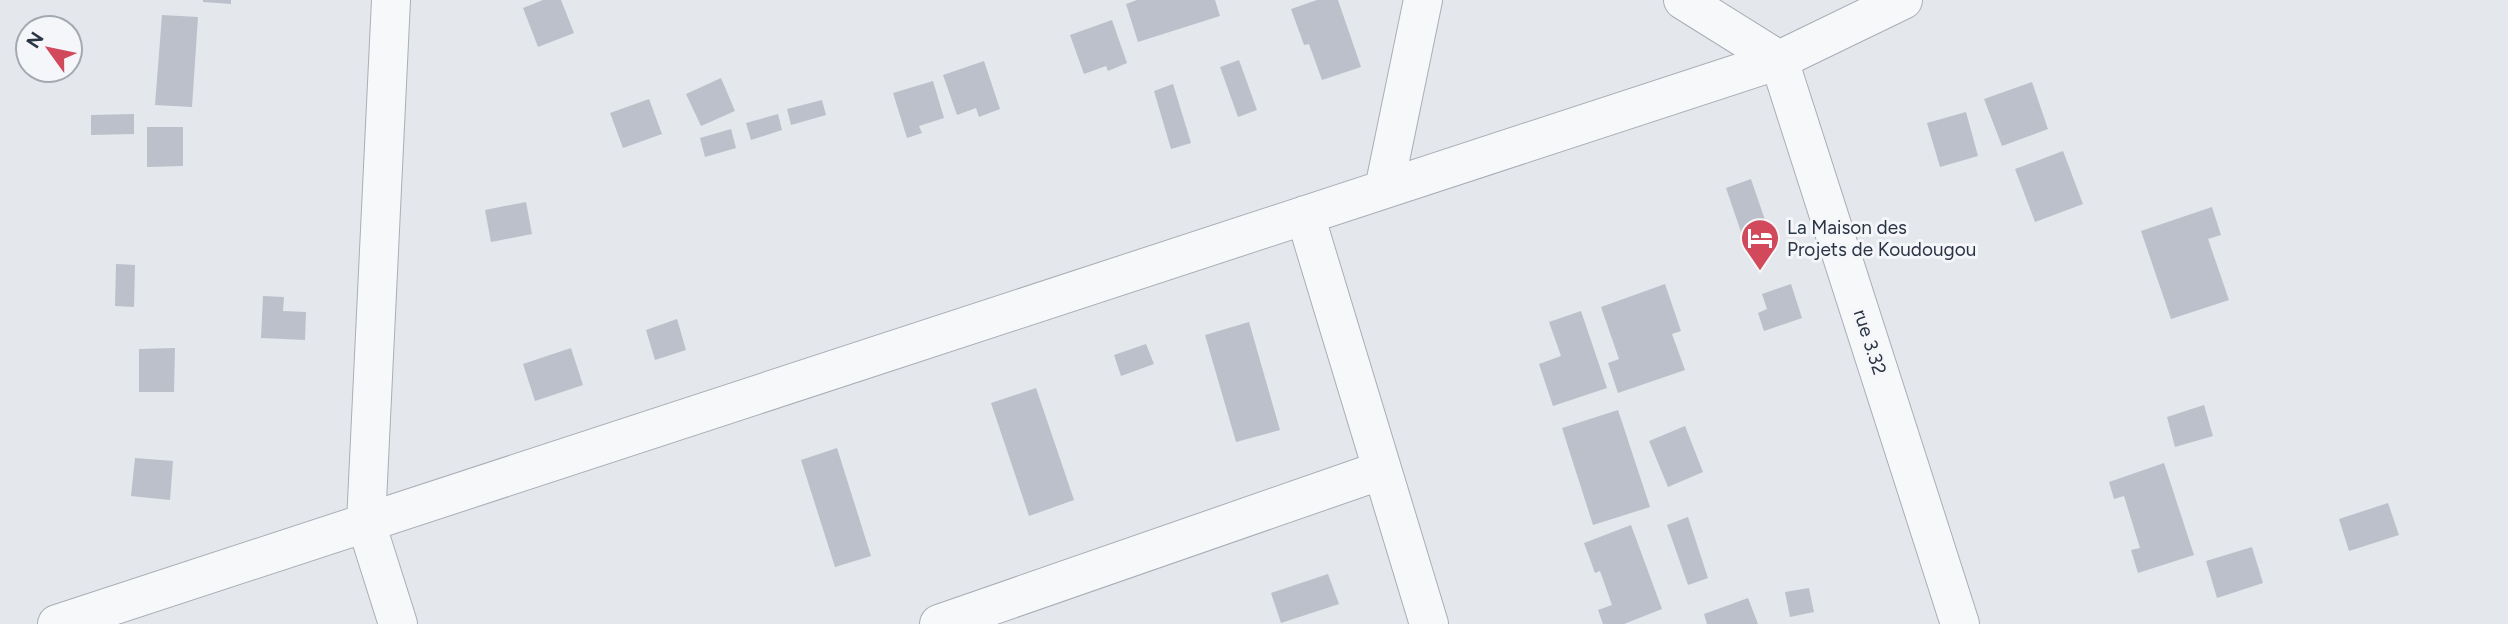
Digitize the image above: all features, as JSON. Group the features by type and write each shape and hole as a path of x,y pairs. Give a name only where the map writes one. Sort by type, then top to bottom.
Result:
{"street":[{"path":"392,0 366,523 398,624"},
{"path":"1384,189 1423,0"},
{"path":"1683,0 1779,60"},
{"path":"57,624 1779,60 1903,0"},
{"name":"rue 3.32","path":"1779,60 1960,624"},
{"path":"1305,215 1429,624"},
{"path":"939,624 1382,470"}],"building":[{"path":"231,0 231,4 203,2"},
{"path":"543,0 561,0 574,33 538,47 523,8"},
{"path":"1137,0 1215,0 1220,16 1138,42 1126,4"},
{"path":"1317,0 1338,0 1361,67 1322,80 1309,44 1304,45 1291,9"},
{"path":"162,15 198,17 192,107 155,105"},
{"path":"1112,20 1127,63 1108,71 1106,66 1084,74 1070,35"},
{"path":"1239,60 1257,110 1238,117 1220,67"},
{"path":"984,61 1000,109 979,117 976,108 957,115 943,75"},
{"path":"721,78 735,111 701,126 686,94"},
{"path":"933,81 944,118 919,126 922,133 907,138 893,93"},
{"path":"2032,82 2048,129 2002,146 1984,99"},
{"path":"1173,84 1191,143 1171,149 1154,91"},
{"path":"649,99 662,134 623,148 610,113"},
{"path":"822,100 826,115 791,125 787,109"},
{"path":"1966,112 1978,156 1940,167 1927,123"},
{"path":"134,114 134,134 91,135 91,115"},
{"path":"778,114 782,130 751,140 746,123"},
{"path":"147,127 183,127 183,166 147,167"},
{"path":"731,129 736,148 705,157 700,138"},
{"path":"2063,151 2083,204 2035,222 2015,169"},
{"path":"1751,179 1766,223 1741,232 1726,188"},
{"path":"526,202 532,234 491,242 485,210"},
{"path":"2212,207 2221,235 2208,239 2229,300 2171,319 2141,231"},
{"path":"116,264 135,265 134,307 115,306"},
{"path":"1665,284 1681,331 1672,334 1685,370 1618,393 1608,363 1619,359 1601,307"},
{"path":"1791,284 1802,318 1764,331 1758,313 1767,309 1762,294"},
{"path":"263,296 284,297 283,311 306,312 305,340 261,338"},
{"path":"1581,311 1607,388 1553,406 1539,364 1561,356 1549,322"},
{"path":"677,319 686,350 655,360 646,330"},
{"path":"1249,322 1280,430 1236,442 1205,335"},
{"path":"1146,344 1154,364 1121,376 1114,355"},
{"path":"175,348 174,392 139,392 139,349"},
{"path":"571,348 583,385 535,401 523,364"},
{"path":"1036,388 1074,500 1029,516 991,403"},
{"path":"2204,405 2213,436 2175,447 2167,417"},
{"path":"1618,410 1650,507 1593,525 1562,428"},
{"path":"1685,426 1703,472 1668,487 1649,441"},
{"path":"837,448 871,556 835,567 801,460"},
{"path":"135,458 173,461 170,500 131,496"},
{"path":"2164,463 2194,555 2138,573 2131,550 2140,548 2124,496 2114,499 2109,482"},
{"path":"2388,503 2399,535 2349,551 2339,519"},
{"path":"1688,517 1708,578 1688,585 1667,525"},
{"path":"1631,525 1662,609 1624,624 1603,624 1598,610 1612,605 1600,571 1595,573 1584,543"},
{"path":"2252,547 2263,583 2217,598 2206,561"},
{"path":"1328,574 1339,604 1281,623 1271,593"},
{"path":"1809,588 1814,612 1790,617 1785,592"},
{"path":"1748,598 1758,624 1707,624 1704,614"}],"place":[{"name":"La Maison des Projets de Koudougou","path":"1760,272"}]}
